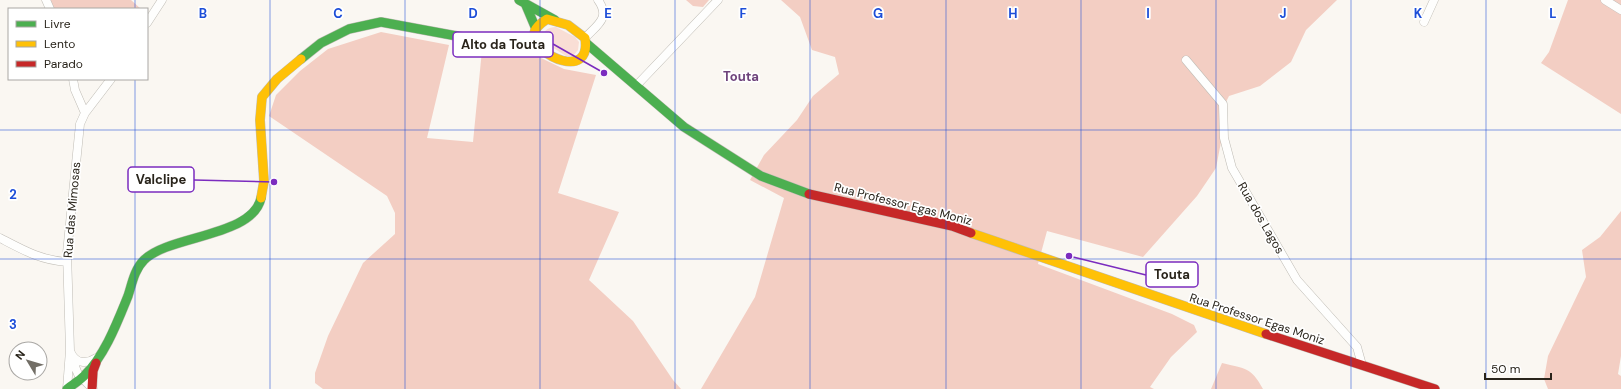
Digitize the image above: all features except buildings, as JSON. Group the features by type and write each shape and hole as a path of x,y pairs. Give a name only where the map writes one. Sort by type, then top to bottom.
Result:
{"main road":[{"path":"84,387 116,325 135,273 144,260 158,251 226,228 249,218 261,201 264,181 260,120 262,97 277,79 321,43 349,29 381,22 468,39 539,48 565,63 580,59 583,55 586,40 579,32 555,20 529,4 522,2"},
{"path":"522,2 535,31 536,43 539,48"},
{"path":"494,43 527,36 535,31 541,22 547,19 555,20"},
{"name":"Rua Professor Egas Moniz","path":"586,40 636,86 684,127 761,176 810,195 952,226 1209,316 1435,389"},
{"name":"Rua Professor Egas Moniz","path":"580,59 592,60 636,86"},
{"path":"84,387 99,356"}],"street":[{"path":"148,21 162,0"},
{"path":"586,40 604,16 604,8 598,0"},
{"path":"636,86 718,0"},
{"path":"1424,22 1434,0"},
{"path":"1605,0 1621,10"},
{"name":"Rua dos Lagos","path":"1186,60 1223,104 1224,138 1232,168 1297,280 1357,347 1362,365"},
{"path":"73,80 75,90 85,113"},
{"name":"Rua das Mimosas","path":"84,387 74,367 70,350 67,262 80,124 85,113 111,80"},
{"path":"0,238 39,257 67,262"},
{"path":"70,350 73,357 81,362 92,361 99,356"},
{"name":"Rua das Mimosas","path":"70,350 84,387"}],"shaded area":[{"path":"49,0 131,0 140,8 52,8"},
{"path":"686,0 709,0 703,7 693,6"},
{"path":"781,0 1337,0 1306,30 1291,62 1260,86 1229,96 1220,114 1221,142 1216,168 1197,196 1143,257 1047,231 1038,264 1172,314 1194,325 1197,332 1171,357 1150,387 1154,389 701,389 755,297 784,198 750,180 764,155 797,120 813,96 839,74 835,57 812,50 800,17"},
{"path":"1568,0 1621,0 1621,114 1541,63 1549,52"},
{"path":"556,27 575,37 579,42 578,50 573,56 566,56 544,42 543,35 547,29"},
{"path":"381,32 449,45 427,138 473,142 482,50 539,57 564,69 596,75 558,193 619,212 589,280 633,321 673,380 681,389 323,389 315,383 315,373 328,336 363,263 395,234 395,213 387,196 269,116 276,95 300,71 328,49"},
{"path":"1621,211 1621,356 1618,374 1621,376 1621,389 1548,389 1544,379 1548,356 1586,277 1582,250 1600,237"},
{"path":"1222,363 1247,370 1255,376 1263,389 1211,389"}],"traffic: fast":[{"path":"519,0 555,20"},
{"path":"525,3 536,29"},
{"path":"301,59 321,43 349,29 381,22 489,42"},
{"path":"586,43 684,127 761,176 809,194"},
{"path":"67,389 84,376 104,349 128,296 136,273 144,260 156,252 172,245 227,228 243,221 255,211 261,198"}],"traffic: slow":[{"path":"547,19 568,25 585,38 585,51 580,59 572,61 552,57 537,43 534,35 535,30 547,19"},
{"path":"261,198 264,181 260,120 262,97 277,79 301,59"},
{"path":"971,233 1266,334"}],"traffic: jam":[{"path":"489,42 539,48"},
{"path":"809,194 952,226 971,233"},
{"path":"1266,334 1435,389"},
{"path":"92,389 93,371 96,363"}],"place":[{"name":"Alto da Touta","path":"604,73"},
{"name":"Valclipe","path":"274,182"},
{"name":"Touta","path":"1069,256"}],"district":[{"name":"Touta","path":"741,76"}]}
